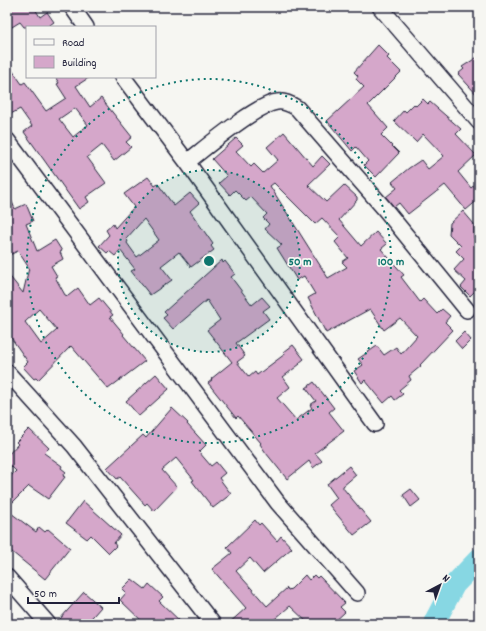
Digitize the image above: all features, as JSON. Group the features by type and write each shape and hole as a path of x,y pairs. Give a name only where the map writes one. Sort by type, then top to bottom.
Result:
{"street":[{"path":"72,7 85,26"},
{"path":"380,7 479,122"},
{"path":"124,78 187,162 375,424"},
{"path":"187,162 260,109 276,102 290,104 297,108 383,208 467,310"},
{"path":"7,140 278,503 357,593"},
{"path":"7,372 74,446 213,624"},
{"path":"7,578 48,624"}],"building":[{"path":"7,7 34,7 40,17 47,12 54,22 48,26 24,27 20,22 7,30"},
{"path":"378,45 389,56 387,58 401,72 368,105 388,128 381,135 399,153 376,177 364,165 368,161 356,147 352,151 327,121 364,87 356,79 358,76 354,72"},
{"path":"479,56 479,97 458,74 464,69 462,67"},
{"path":"7,63 22,84 25,82 46,111 66,98 57,84 59,83 56,78 88,78 76,86 90,107 101,98 132,137 126,142 131,147 114,161 102,145 87,157 106,183 86,197 89,202 79,209 24,132 32,126 20,109 7,116","holes":["75,108 88,125 73,137 59,119"]},
{"path":"423,99 428,104 430,102 461,129 456,134 476,155 458,172 471,188 479,181 479,199 466,210 445,185 408,214 399,203 394,207 386,197 397,188 392,182 409,168 421,160 428,169 444,156 423,134 416,142 394,121 404,110 406,112 414,104 416,106"},
{"path":"284,132 313,166 322,156 330,164 308,185 326,202 344,185 357,197 357,200 339,220 361,246 376,232 387,244 381,249 404,275 401,277 420,302 423,299 437,314 442,309 450,316 445,322 453,330 420,365 421,366 409,376 411,380 399,390 403,394 395,400 392,396 384,403 365,380 362,383 354,371 363,365 358,359 377,346 384,355 396,347 401,354 417,336 400,318 384,330 370,309 326,333 308,298 315,294 304,276 297,280 277,248 282,245 265,229 269,224 263,218 267,214 251,197 246,201 235,190 230,195 219,183 227,176 212,159 236,138 243,145 236,151 251,167 254,164 263,173 278,160 267,147","holes":["274,183 315,224 322,218 340,237 335,242 348,258 342,262 347,267 328,278 270,186"]},
{"path":"148,177 155,186 158,184 174,206 190,193 199,203 190,211 213,244 211,246 214,250 191,267 179,252 161,266 172,280 150,295 131,271 135,269 120,250 115,256 109,251 107,253 99,246 109,235 106,230 113,224 115,228 134,207 124,194","holes":["144,219 159,240 137,257 127,243 128,241 126,239"]},
{"path":"7,190 15,209 26,204 33,221 26,224 37,251 55,240 62,251 60,252 63,259 51,266 65,295 68,296 78,288 90,305 99,298 113,315 110,317 124,334 123,335 145,361 108,389 71,346 38,380 36,378 34,379 23,367 28,362 7,332 7,273 23,293 29,268 18,251 7,256","holes":["39,309 57,330 41,344 25,322"]},
{"path":"463,211 474,224 474,238 479,242 479,287 470,296 461,287 466,281 454,270 464,259 456,251 461,246 449,234 450,223"},
{"path":"222,260 223,263 225,261 235,274 231,277 252,305 262,297 270,306 263,311 269,319 236,343 245,356 237,362 249,377 255,372 257,375 285,354 284,352 293,345 304,359 283,377 290,387 277,398 296,420 312,408 310,405 316,401 306,388 314,382 334,408 329,412 344,431 315,453 322,461 313,468 309,461 287,479 266,453 260,444 261,443 238,416 236,418 208,383 232,362 207,330 220,320 207,300 173,329 163,318 167,315 164,312"},
{"path":"464,332 471,340 462,349 455,341"},
{"path":"156,374 169,389 139,416 126,401"},
{"path":"172,408 188,423 187,424 206,445 199,452 211,466 216,462 225,473 219,478 231,494 213,508 192,481 194,480 176,458 162,470 177,487 154,511 147,503 145,505 120,477 117,479 107,468 143,435 146,438"},
{"path":"29,429 49,448 44,453 62,466 61,468 66,472 63,476 65,477 48,499 29,486 7,508 7,480 16,471 7,462 7,456 18,444 16,442"},
{"path":"349,466 356,475 343,486 343,488 371,522 354,535 329,505 337,498 327,484"},
{"path":"411,489 420,500 411,507 403,495"},
{"path":"83,501 121,535 114,543 116,546 109,553 91,535 87,539 66,523"},
{"path":"7,510 36,532 39,527 45,532 48,529 70,548 45,579 7,548"},
{"path":"255,520 259,525 261,523 277,541 281,536 292,548 263,573 250,558 236,571 267,606 287,588 288,590 291,589 305,575 309,580 314,575 317,578 319,576 345,603 340,607 345,612 332,624 309,624 290,606 269,624 228,624 246,608 212,569 232,553 227,547"},
{"path":"132,579 145,589 149,584 163,597 159,601 183,624 145,624 120,600 126,593 122,589"},
{"path":"84,592 101,607 86,624 65,624 60,619"}],"waterway":[{"path":"437,624 435,621 454,585 479,559"}]}
